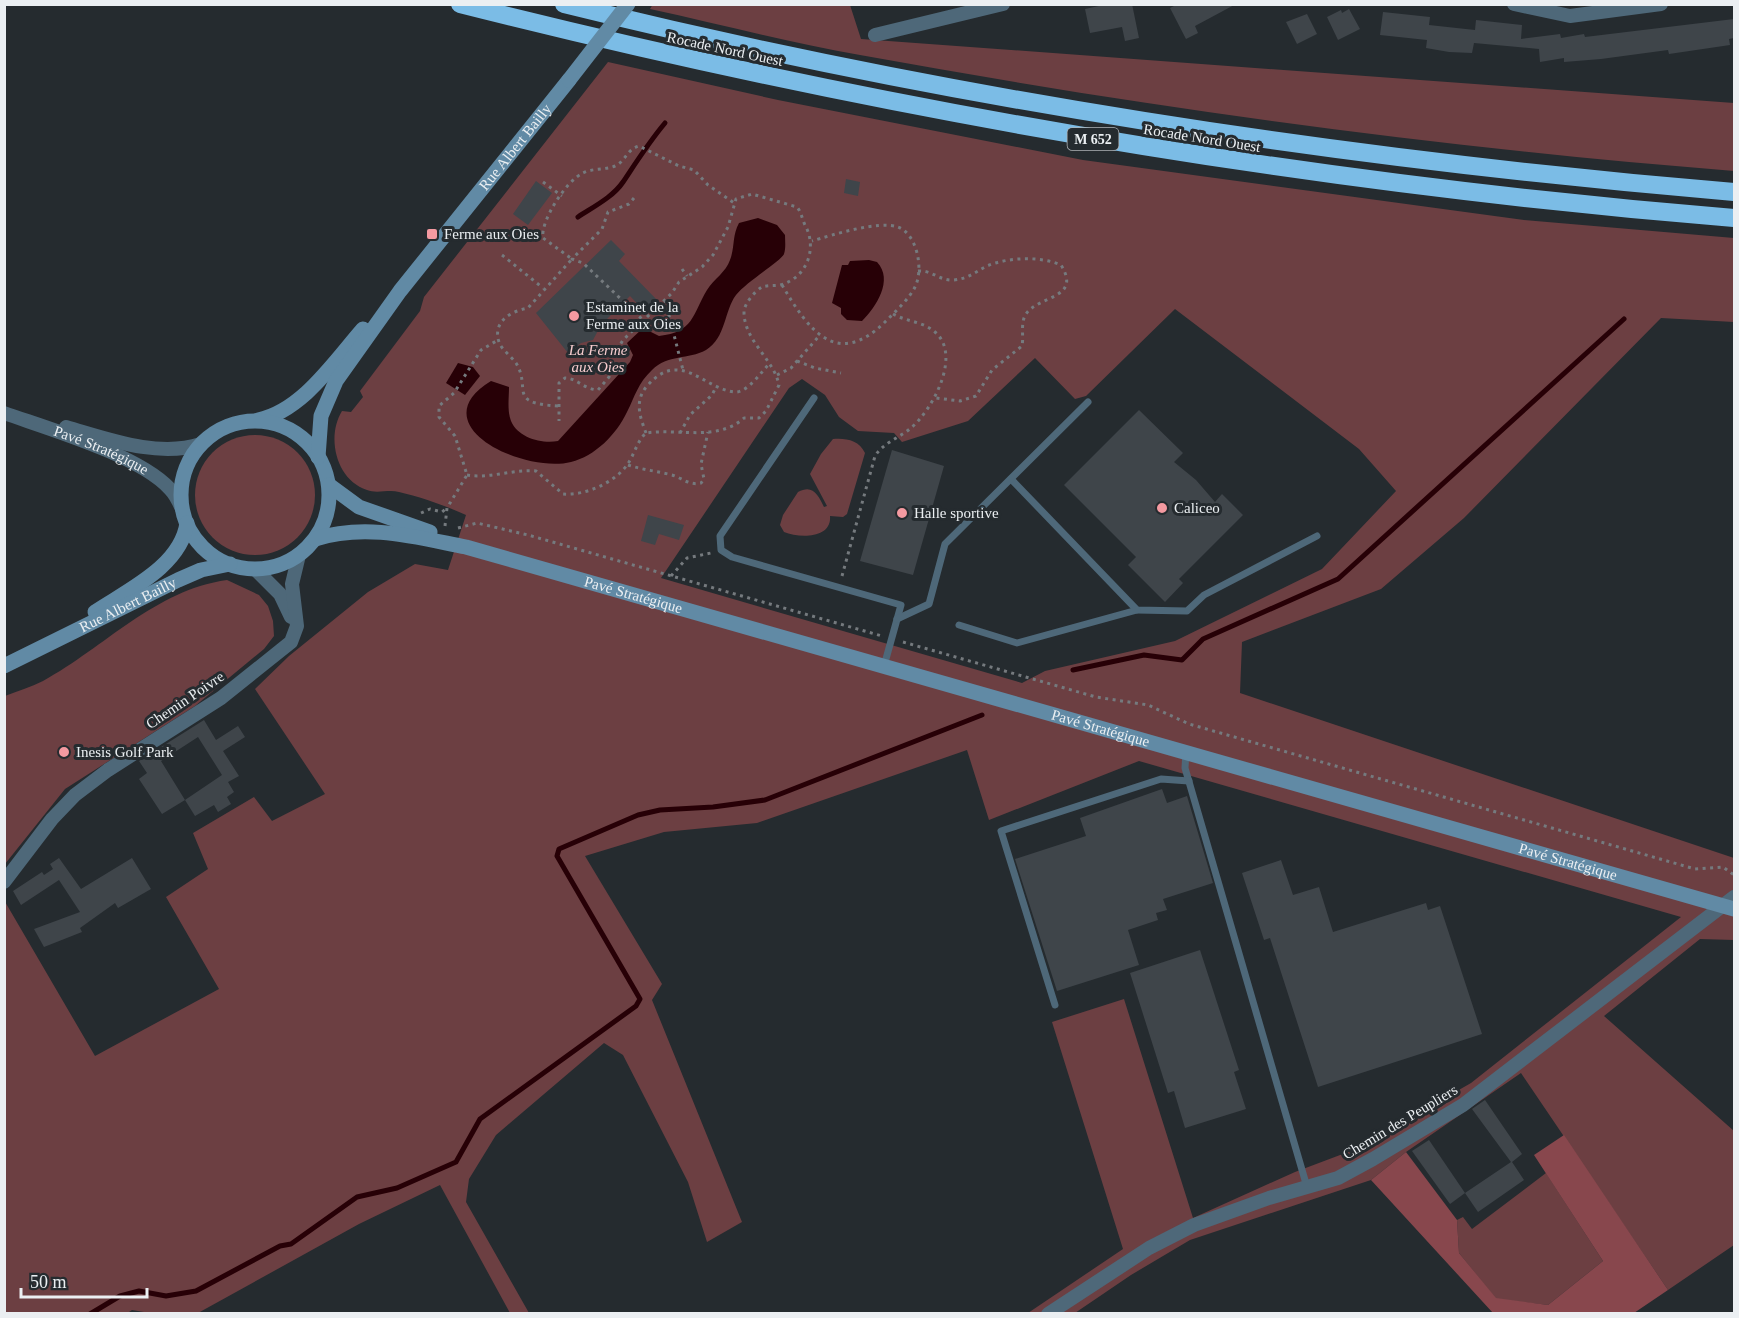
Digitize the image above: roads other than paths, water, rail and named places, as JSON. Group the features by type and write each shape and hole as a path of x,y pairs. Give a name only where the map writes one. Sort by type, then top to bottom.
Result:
{"highway":[{"name":"Rocade Nord Ouest","path":"460,4 671,56 994,123 1238,162 1377,180 1565,202 1734,218"},
{"name":"Rocade Nord Ouest","path":"564,4 765,51 1060,108 1417,161 1734,192"}],"main road":[{"name":"Rue Albert Bailly","path":"318,456 320,425 326,399 400,291 628,4"},
{"name":"Rue Albert Bailly","path":"252,421 276,415 295,402 400,291"},
{"path":"252,421 272,423 290,430 306,441 318,456 329,485 327,514 315,539 299,555 278,566 255,569 230,564 207,551 195,538 185,516 181,489 186,469 201,444 225,428 252,421"},
{"name":"Pavé Stratégique","path":"329,485 359,507 466,547"},
{"name":"Rue Albert Bailly","path":"27,654 130,589 160,566 178,549 185,516"},
{"name":"Pavé Stratégique","path":"315,539 339,531 363,530 466,547 1731,904"},
{"name":"Rue Albert Bailly","path":"4,666 193,574 230,564"}],"street":[{"path":"938,4 941,19"},
{"path":"875,35 1003,4"},
{"path":"1514,4 1570,16 1661,4"},
{"name":"Pavé Stratégique","path":"4,413 153,448 181,449 201,444"},
{"name":"Pavé Stratégique","path":"4,413 98,448 135,465 170,488 185,516"},
{"name":"Chemin Poivre","path":"4,882 52,819 85,786 221,698 285,648 297,626 292,584 299,555"},
{"path":"255,569 273,585 287,606 292,632 285,648"},
{"name":"Chemin des Peupliers","path":"1048,1314 1149,1248 1194,1225 1338,1178 1463,1105 1731,904"}],"lane":[{"path":"814,398 720,536 721,550 732,557 901,605 884,666"},
{"path":"897,620 929,604 945,544 1088,402"},
{"path":"1011,480 1137,610"},
{"path":"959,625 1017,643 1137,610 1187,611 1204,595 1317,536"},
{"path":"1186,752 1185,768 1188,781 1307,1187"},
{"path":"1055,1005 1001,831 1161,779 1188,781"}],"waterway":[{"path":"578,217 619,187 665,123"},
{"path":"1073,670 1144,655 1182,660 1203,639 1338,579 1624,319"},
{"path":"90,1314 120,1296 139,1291 166,1296 196,1291 280,1246 291,1244 357,1197 397,1188 456,1162 480,1119 636,1006 640,999 557,856 559,849 638,815 660,810 713,807 765,800 982,715"}],"place":[{"name":"Ferme aux Oies","path":"432,234"},
{"name":"Estaminet de la Ferme aux Oies","path":"574,316"},
{"name":"Caliceo","path":"1162,508"},
{"name":"Halle sportive","path":"902,513"},
{"name":"Inesis Golf Park","path":"64,752"}],"park label":[{"name":"La Ferme aux Oies","path":"598,358"}]}
